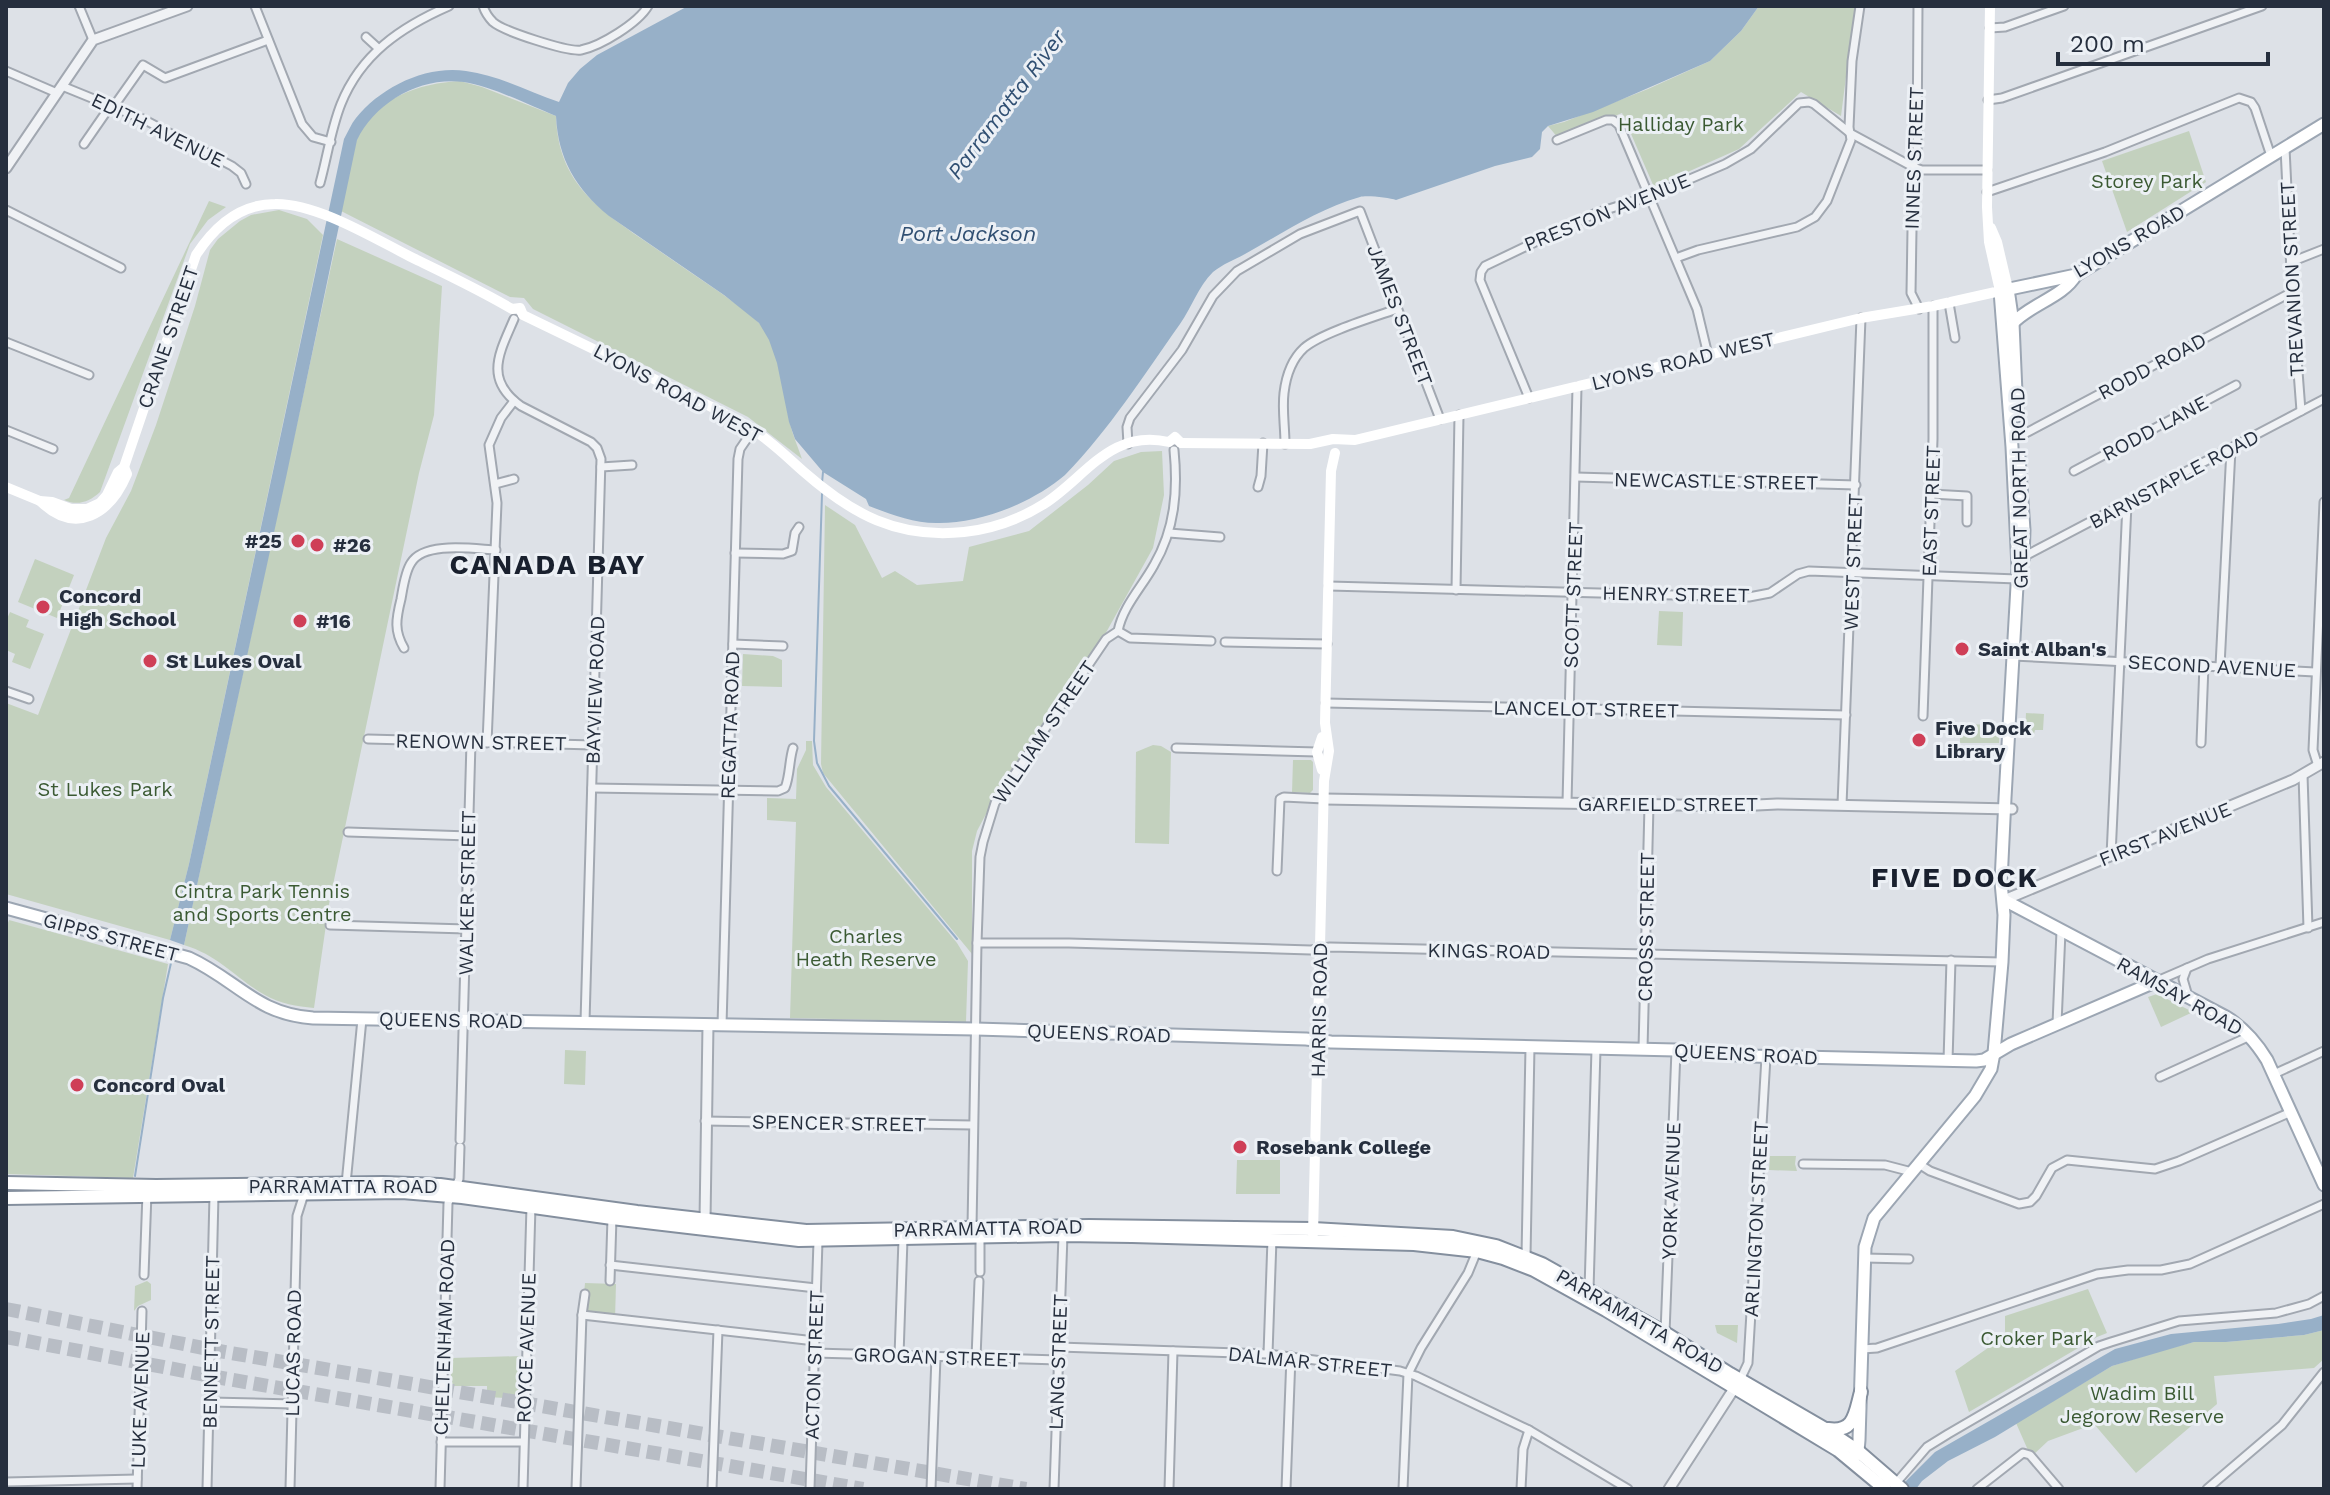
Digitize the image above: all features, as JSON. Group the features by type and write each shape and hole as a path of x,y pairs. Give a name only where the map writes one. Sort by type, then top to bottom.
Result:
{"highway":[{"name":"PARRAMATTA ROAD","path":"6,1183 85,1191"},
{"name":"PARRAMATTA ROAD","path":"6,1198 85,1191 402,1183 806,1231 1272,1239 1313,1234 1477,1251 1534,1270 1825,1429 1896,1487"},
{"name":"PARRAMATTA ROAD","path":"147,1191 214,1195 454,1191 612,1218 818,1241 903,1239 1062,1226 1453,1237 1482,1242 1526,1256 1589,1290 1665,1333 1738,1384 1855,1456"},
{"path":"1825,1429 1837,1430 1849,1425 1861,1392"}],"main road":[{"name":"GREAT NORTH ROAD","path":"1855,1456 1861,1392 1867,1237 1874,1218 1975,1096 1991,1069 1994,1053 2004,900 2008,882 2008,809 2024,530 2004,290 1997,242 1988,223 1990,6"},
{"name":"LYONS ROAD","path":"2004,290 2076,275 2324,124"},
{"name":"CRANE STREET","path":"6,487 40,501 80,510 93,507 107,495 118,472 124,467 180,299 203,243 231,217 256,206 290,205 322,214"},
{"name":"LYONS ROAD WEST","path":"322,214 516,314 753,430 857,512 895,527 931,533 981,529 1012,520 1043,505 1106,453 1128,444 1146,441 1175,445 1263,443 1332,448 1861,318 2004,290"},
{"path":"2013,323 2071,283 2076,275"},
{"name":"GREAT NORTH ROAD","path":"2004,290 2013,323 2016,656"},
{"name":"HARRIS ROAD","path":"1313,1234 1324,799 1322,752 1332,448"},
{"name":"RAMSAY ROAD","path":"2004,900 2226,1017 2250,1036 2274,1074 2323,1182"},
{"name":"GIPPS STREET","path":"6,908 175,953 214,971"},
{"name":"QUEENS ROAD","path":"214,971 249,997 276,1011 302,1017 976,1029 1948,1061 1976,1061 2157,981"}],"street":[{"path":"79,6 93,40"},
{"path":"6,168 93,40 187,6"},
{"path":"255,6 302,124 313,137 331,142"},
{"path":"320,183 340,106 363,66 378,48 407,27 449,6"},
{"path":"483,6 486,14 500,27 564,49 579,50 591,47 631,25 648,6"},
{"path":"1676,258 1797,227 1810,221 1823,208 1851,140 1852,61 1860,6"},
{"name":"INNES STREET","path":"1918,6 1917,154 1913,167 1911,293 1919,309"},
{"path":"1990,28 2005,27 2064,6"},
{"path":"1988,100 2002,98 2262,6"},
{"path":"366,37 378,48"},
{"path":"84,144 143,65 165,78 268,40"},
{"name":"EDITH AVENUE","path":"6,71 112,106 232,166 241,173 246,184"},
{"path":"1987,192 2105,152 2239,98 2251,102 2255,108 2271,156"},
{"name":"PRESTON AVENUE","path":"1529,398 1483,291 1480,280 1485,266 1596,213 1650,196 1725,164 1751,149 1803,102 1814,104 1850,133"},
{"path":"1557,140 1606,120 1613,120 1619,125 1697,309 1708,355"},
{"path":"1850,133 1922,170 1987,170"},
{"name":"TREVANION STREET","path":"2285,148 2301,411"},
{"path":"6,210 121,268"},
{"name":"JAMES STREET","path":"1128,444 1130,418 1182,350 1213,296 1237,271 1300,234 1360,211 1440,419"},
{"path":"2291,262 2324,249"},
{"name":"RODD ROAD","path":"2015,436 2292,292"},
{"path":"1949,303 1955,338"},
{"name":"EAST STREET","path":"1923,716 1931,494 1933,306"},
{"path":"1285,444 1284,396 1290,366 1296,357 1319,339 1397,309"},
{"path":"516,314 501,345 497,362 500,378 514,401 591,442 599,453 601,467 632,465"},
{"name":"WEST STREET","path":"1842,805 1861,318"},
{"path":"6,342 89,375"},
{"name":"RODD LANE","path":"2074,471 2236,385"},
{"name":"SCOTT STREET","path":"1567,803 1577,387"},
{"name":"BARNSTAPLE ROAD","path":"2023,557 2324,399"},
{"path":"487,743 496,550 495,484 489,445 501,418 514,401"},
{"path":"1456,590 1459,415"},
{"path":"6,430 53,449"},
{"name":"REGATTA ROAD","path":"722,1025 738,459 740,449 753,430"},
{"path":"1258,487 1263,443"},
{"name":"WILLIAM STREET","path":"976,1358 979,1277 973,1125 980,857 985,832 995,803 1106,639 1118,631 1120,617 1154,565 1169,533 1177,483 1175,445"},
{"path":"2220,666 2231,449"},
{"name":"BAYVIEW ROAD","path":"585,1022 601,467"},
{"name":"NEWCASTLE STREET","path":"1576,477 1856,485"},
{"path":"495,484 514,479"},
{"path":"1931,494 1967,496 1967,522"},
{"path":"2321,764 2313,750 2324,502"},
{"path":"2111,856 2127,504"},
{"path":"735,553 783,554 792,551 799,527"},
{"path":"1169,533 1220,537"},
{"path":"404,648 396,635 396,619 410,563 418,555 432,549 496,550"},
{"name":"HENRY STREET","path":"1329,586 1749,597 1770,593 1803,572 2017,579"},
{"path":"1118,631 1130,638 1211,641"},
{"path":"1225,642 1327,644"},
{"path":"733,644 783,646"},
{"name":"SECOND AVENUE","path":"2016,656 2315,672"},
{"path":"2201,743 2204,665"},
{"path":"6,691 29,699"},
{"name":"LANCELOT STREET","path":"1326,703 1846,715"},
{"name":"RENOWN STREET","path":"368,739 593,745"},
{"name":"WALKER STREET","path":"454,1191 459,1176 471,742"},
{"path":"592,788 782,790 787,783 793,748"},
{"path":"1176,748 1322,752"},
{"name":"FIRST AVENUE","path":"2004,900 2303,775 2321,764"},
{"path":"2303,775 2308,928"},
{"path":"1277,871 1280,799 1324,799"},
{"name":"GARFIELD STREET","path":"1324,799 2008,809"},
{"name":"CROSS STREET","path":"1643,1049 1649,805"},
{"path":"348,832 469,836"},
{"path":"2157,981 2222,954 2324,922"},
{"path":"330,925 466,929"},
{"path":"2057,1024 2061,931"},
{"name":"KINGS ROAD","path":"977,943 2002,962"},
{"path":"1948,1061 1951,960"},
{"path":"2187,968 2183,979 2189,998"},
{"path":"346,1184 362,1019"},
{"path":"705,1220 708,1025"},
{"path":"2160,1077 2250,1036"},
{"path":"1526,1256 1530,1047"},
{"path":"1589,1290 1596,1049"},
{"name":"YORK AVENUE","path":"1665,1333 1676,1050"},
{"path":"2274,1074 2324,1051"},
{"name":"ARLINGTON STREET","path":"1738,1384 1748,1363 1766,1057"},
{"path":"1803,1164 1916,1168 2019,1204 2036,1196 2052,1168 2067,1160 2155,1169 2291,1112"},
{"name":"SPENCER STREET","path":"705,1121 973,1125"},
{"path":"144,1275 147,1191"},
{"name":"CHELTENHAM ROAD","path":"440,1489 448,1203 454,1191"},
{"name":"LUCAS ROAD","path":"287,1194 297,1216"},
{"name":"LUCAS ROAD","path":"290,1489 297,1216 304,1194"},
{"name":"BENNETT STREET","path":"207,1489 214,1195"},
{"path":"1862,1349 1877,1348 2097,1274 2161,1270 2190,1264 2324,1204"},
{"name":"ROYCE AVENUE","path":"523,1489 531,1206"},
{"path":"610,1281 612,1218"},
{"name":"LANG STREET","path":"1054,1489 1063,1235"},
{"path":"899,1356 903,1239"},
{"path":"1268,1354 1272,1239"},
{"name":"ACTON STREET","path":"810,1489 818,1241"},
{"path":"1403,1489 1408,1374 1468,1273 1477,1251"},
{"path":"1864,1258 1909,1259"},
{"path":"610,1265 816,1288"},
{"path":"576,1489 585,1294"},
{"path":"1896,1487 1927,1447 2099,1346 2179,1321 2276,1313 2309,1304 2324,1296"},
{"name":"LUKE AVENUE","path":"137,1489 142,1311"},
{"path":"582,1315 815,1341"},
{"path":"712,1489 718,1330"},
{"name":"DALMAR STREET","path":"1059,1347 1268,1354 1408,1374 1529,1430 1628,1489"},
{"path":"1169,1489 1173,1351"},
{"name":"GROGAN STREET","path":"815,1353 1059,1360"},
{"path":"1286,1489 1291,1356"},
{"path":"931,1489 936,1357"},
{"path":"2207,1489 2282,1425 2324,1372"},
{"path":"1669,1489 1738,1384"},
{"path":"210,1402 292,1404"},
{"path":"1521,1489 1523,1449 1529,1430"},
{"path":"441,1442 523,1442"},
{"path":"1977,1489 2023,1453 2030,1455 2059,1489"},
{"path":"6,1482 137,1479"}],"green space":[{"name":"Halliday Park","path":"1759,6 1855,6 1841,116 1801,92 1739,149 1654,187 1622,113 1559,139 1548,126 1648,89 1710,61 1741,31"},
{"path":"460,81 556,116 558,138 571,174 594,202 741,307 761,325 777,358 790,424 802,459 748,417 533,309 524,298 510,297 341,211 357,139 374,113 386,103 414,89"},
{"name":"Storey Park","path":"2189,131 2206,182 2127,232 2102,161"},
{"path":"209,201 226,207 208,220 190,244 100,492 83,502 64,500 69,498"},
{"name":"St Lukes Park","path":"279,210 307,219 323,235 189,864 170,940 6,894 6,703 38,715 106,538 131,491 156,425 210,250 240,221 251,215"},
{"name":"Cintra Park Tennis and Sports Centre","path":"337,239 442,286 434,415 419,473 329,904 314,1008 271,998 218,961 184,945"},
{"path":"1162,451 1164,495 1153,548 1103,638 995,797 977,831 972,851 972,954 823,773 825,505 855,525 882,578 895,571 917,585 963,581 969,547 1029,531 1114,461 1141,452"},
{"path":"35,559 74,575 57,618 18,602"},
{"path":"1659,611 1683,612 1682,646 1657,645"},
{"path":"10,612 29,620 26,627 44,634 30,669 12,662 15,654 6,650 6,621"},
{"path":"743,654 773,656 782,660 782,687 742,686"},
{"path":"2026,713 2044,714 2043,730 2035,730 2034,734 2025,733"},
{"path":"1960,724 2000,725 1999,743 1960,743"},
{"name":"Charles Heath Reserve","path":"806,741 812,741 813,765 826,787 957,943 968,961 966,1022 790,1018 796,822 767,820 767,798 796,799 797,769 806,750"},
{"path":"1153,745 1171,752 1169,844 1135,843 1136,752"},
{"path":"1293,760 1313,762 1313,790 1310,793 1292,792"},
{"name":"Concord Oval","path":"9,920 168,964 133,1178 6,1174 6,928"},
{"path":"2157,994 2193,1012 2161,1027 2148,997"},
{"path":"565,1050 586,1051 585,1085 564,1084"},
{"path":"1770,1156 1796,1156 1797,1171 1769,1170"},
{"path":"1237,1160 1280,1160 1280,1194 1236,1194"},
{"path":"147,1281 151,1284 151,1300 134,1311 135,1286"},
{"path":"585,1283 616,1284 615,1319 582,1315"},
{"name":"Croker Park","path":"2088,1289 2107,1333 1969,1412 1955,1371 2005,1336 2005,1316"},
{"path":"1715,1325 1738,1325 1737,1343 1717,1333"},
{"name":"Wadim Bill Jegorow Reserve","path":"2324,1330 2324,1359 2314,1368 2214,1376 2217,1404 2136,1473 2094,1424 2048,1441 2031,1457 2016,1423 2112,1366 2163,1350 2194,1342 2304,1335"},
{"path":"522,1356 521,1399 487,1397 487,1386 451,1386 451,1358"}],"water":[{"name":"Port Jackson","path":"688,6 1759,6 1741,31 1710,61 1593,112 1548,126 1542,132 1540,149 1532,157 1495,166 1396,200 1363,196 1345,202 1301,222 1213,272 1111,421 1065,475 1005,510 953,522 919,521 869,506 866,499 823,472 795,439 777,363 759,323 597,206 578,184 565,159 556,116 498,92 464,82 432,83 401,94 375,114 357,140 184,945 170,940 189,864 344,139 351,125 366,107 391,88 435,71 478,73 559,102 568,83 597,55"},
{"path":"2324,1315 2324,1330 2304,1335 2194,1342 2112,1366 1995,1437 1948,1461 1916,1489 1898,1489 1935,1452 2115,1349 2171,1334 2278,1324"}],"waterway":[{"path":"822,483 823,472"},
{"path":"822,494 814,741 817,763 829,786 957,939"},
{"path":"135,1176 171,963"}],"tunnel":[{"path":"6,1309 219,1351 1026,1489"},
{"path":"6,1337 216,1377 863,1489"}],"place":[{"name":"#25","path":"298,541"},
{"name":"#26","path":"317,545"},
{"name":"Concord High School","path":"43,607"},
{"name":"#16","path":"300,621"},
{"name":"Saint Alban's","path":"1962,649"},
{"name":"St Lukes Oval","path":"150,661"},
{"name":"Five Dock Library","path":"1919,740"},
{"name":"Concord Oval","path":"77,1085"},
{"name":"Rosebank College","path":"1240,1147"}],"district":[{"name":"CANADA BAY","path":"548,564"},
{"name":"FIVE DOCK","path":"1955,877"}],"water label":[{"name":"Parramatta River","path":"1006,104"}]}
